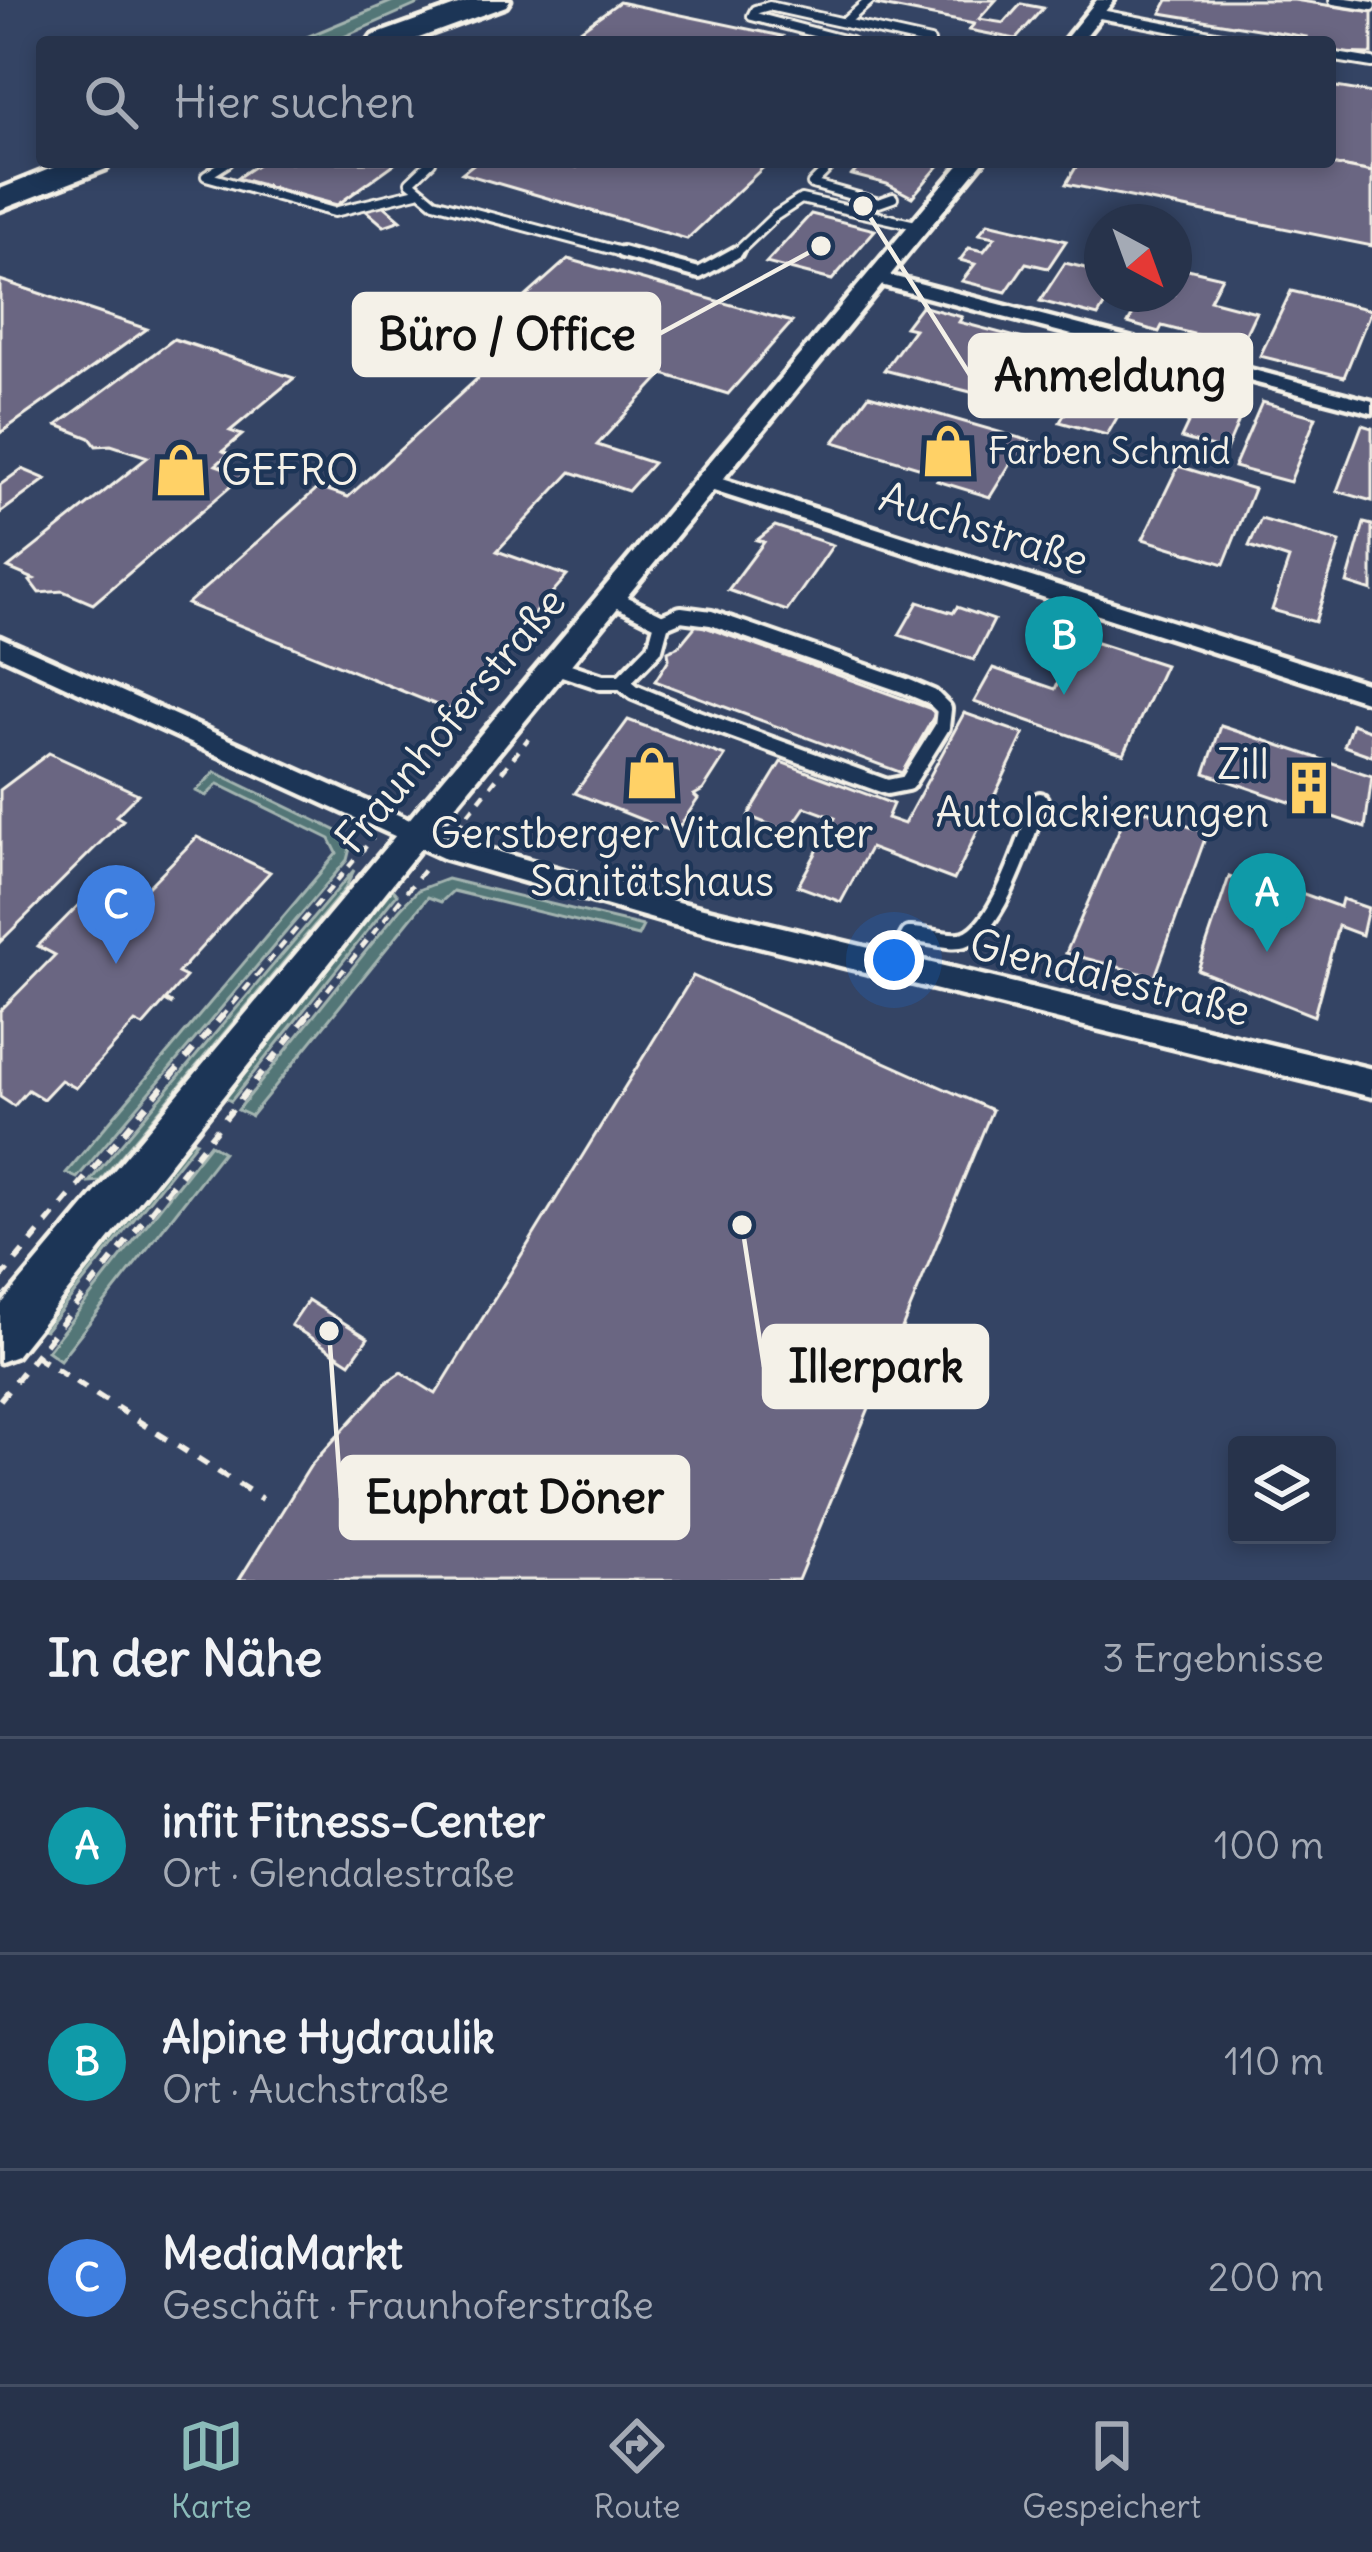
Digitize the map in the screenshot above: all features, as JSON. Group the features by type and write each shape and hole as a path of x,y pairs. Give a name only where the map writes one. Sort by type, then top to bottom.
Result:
{"highway":[{"path":"367,36 449,0"},
{"path":"395,36 476,0"},
{"path":"398,36 497,0"},
{"path":"0,187 47,168"},
{"path":"0,200 80,168"}],"street":[{"path":"1077,36 1101,6"},
{"name":"Fraunhoferstraße","path":"0,1340 969,168"},
{"path":"876,278 1372,407"},
{"name":"Auchstraße","path":"709,482 1372,694"},
{"name":"Glendalestraße","path":"0,646 414,834 668,911 1372,1083"}],"lane":[{"path":"847,21 870,0"},
{"path":"1334,0 1372,6"},
{"path":"828,36 752,16 754,10 769,6 906,36"},
{"path":"1101,6 1223,36"},
{"path":"1336,57 1372,63"},
{"path":"219,168 206,176 334,212 417,192"},
{"path":"425,168 410,182 434,202 699,273 742,252 788,205 801,200 920,226"},
{"path":"828,168 812,184 817,188 879,203 892,198"},
{"path":"611,597 662,622 681,614 711,618 906,686 932,697 944,709 942,727 907,783 887,787 687,714 634,692 622,682"},
{"path":"554,666 602,682 622,682 644,664 662,637 662,622"},
{"path":"891,967 909,935 964,940 976,935 997,905 1040,800"}],"path":[{"path":"0,1279 414,834 538,728"},
{"path":"0,1400 414,834"},
{"path":"165,1000 177,1007"},
{"path":"35,1356 262,1499"}],"green space":[{"path":"395,0 427,0 346,36 309,36"},
{"path":"215,772 337,831 350,848 347,860 77,1178 66,1173 337,853 330,839 218,784 206,796 196,791"},
{"path":"354,870 345,889 100,1181 89,1182"},
{"path":"447,879 643,926 638,936 453,891 441,902 428,897 251,1116 238,1110 399,910 418,890"},
{"path":"391,887 397,894 231,1101 222,1096"},
{"path":"187,1140 196,1142 45,1330 36,1327"},
{"path":"210,1144 223,1152 60,1360 47,1351"}],"building":[{"path":"882,0 996,0 979,19 1004,23 1021,4 1043,8 1019,36 1000,36 969,30 974,24 877,5"},
{"path":"1168,0 1294,0 1372,12 1372,54 1336,53 1336,36 1300,36 1161,13"},
{"path":"619,2 782,36 572,36"},
{"path":"1336,87 1372,93 1372,172 1336,165"},
{"path":"1336,165 1372,172 1372,246 1192,210 1192,204 1165,204 1066,184 1075,168"},
{"path":"252,168 389,168 337,205 237,178"},
{"path":"468,168 763,168 687,239 462,173"},
{"path":"858,168 937,168 912,197 852,175"},
{"path":"381,203 401,220 384,226 364,209"},
{"path":"811,214 875,230 832,280 766,263"},
{"path":"988,223 1066,241 1048,268 1026,263 1006,292 962,281 975,264 960,260 969,248 984,251 995,237 979,234"},
{"path":"568,259 792,322 728,394 663,374 597,445 653,463 628,491 571,472 497,551 567,576 449,710 187,604 319,487 348,497 527,333 495,324"},
{"path":"1065,263 1084,268 1084,312 1100,312 1098,316 1040,301"},
{"path":"1192,270 1222,277 1210,300 1256,312 1240,346 1162,326 1159,332 1128,323 1134,312 1192,312"},
{"path":"0,280 147,329 0,433"},
{"path":"1291,291 1371,310 1344,377 1260,356"},
{"path":"921,306 962,317 959,322 1050,346 1014,403 884,370 914,329 905,327"},
{"name":"GEFRO","path":"174,339 294,378 230,431 242,435 223,451 229,454 216,465 244,475 93,604 63,591 39,593 30,581 34,579 8,568 148,457 111,445 96,446 90,438 57,425"},
{"path":"1095,358 1144,371 1107,435 1060,422"},
{"path":"1205,387 1248,399 1226,451 1181,438"},
{"name":"Farben Schmid","path":"869,395 1037,443 1026,462 1014,458 990,497 937,481 942,474 834,442"},
{"path":"1262,402 1316,417 1290,482 1234,467"},
{"path":"1362,425 1372,428 1372,501 1337,491"},
{"path":"1178,466 1254,489 1224,564 1143,539"},
{"path":"22,469 46,479 0,513 0,485"},
{"path":"1261,519 1340,542 1315,622 1272,610 1289,559 1249,546"},
{"path":"1364,523 1372,525 1372,591 1347,583"},
{"path":"775,526 833,545 787,611 728,590 764,542 757,540"},
{"path":"918,602 953,613 957,607 994,620 974,660 899,635"},
{"path":"697,624 937,711 902,773 655,681 669,659 668,651 679,646"},
{"path":"1094,642 1165,665 1124,754 974,702 993,668 1055,689 1068,660 1082,665"},
{"path":"964,713 1024,734 954,880 870,848 841,902 798,886 835,818 805,807 788,832 748,816 781,762 893,804 887,818 904,824"},
{"name":"Gerstberger Vitalcenter Sanitätshaus","path":"628,720 725,756 703,790 694,795 698,799 675,833 575,793"},
{"path":"1352,724 1372,731 1372,756 1344,746"},
{"name":"Zill Autolackierungen","path":"1221,726 1372,776 1365,828 1205,773"},
{"path":"49,753 138,794 116,816 123,820 0,942 0,790"},
{"path":"1130,805 1207,833 1155,977 1066,953"},
{"path":"197,837 270,872 178,973 186,977 143,1026 135,1022 76,1088 61,1080 43,1099 28,1090 14,1106 0,1097 0,1011 55,955 38,946 112,871 147,888"},
{"path":"1229,877 1262,890 1265,880 1340,907 1342,899 1368,908 1362,935 1338,926 1314,1016 1198,970"},
{"path":"693,976 992,1110 798,1580 239,1580 311,1465 387,1382 401,1372 436,1394"},
{"path":"308,1300 368,1338 350,1363 291,1325"}],"place":[{"name":"Anmeldung","path":"863,206"},
{"name":"Büro / Office","path":"821,246"},
{"name":"Farben Schmid","path":"948,451"},
{"name":"GEFRO","path":"181,470"},
{"name":"Alpine Hydraulik","path":"1064,695"},
{"name":"Gerstberger Vitalcenter Sanitätshaus","path":"652,773"},
{"name":"Zill Autolackierungen","path":"1309,788"},
{"name":"infit Fitness-Center","path":"1267,952"},
{"name":"MediaMarkt","path":"116,964"},
{"name":"Illerpark","path":"742,1225"},
{"name":"Euphrat Döner","path":"329,1331"}]}
